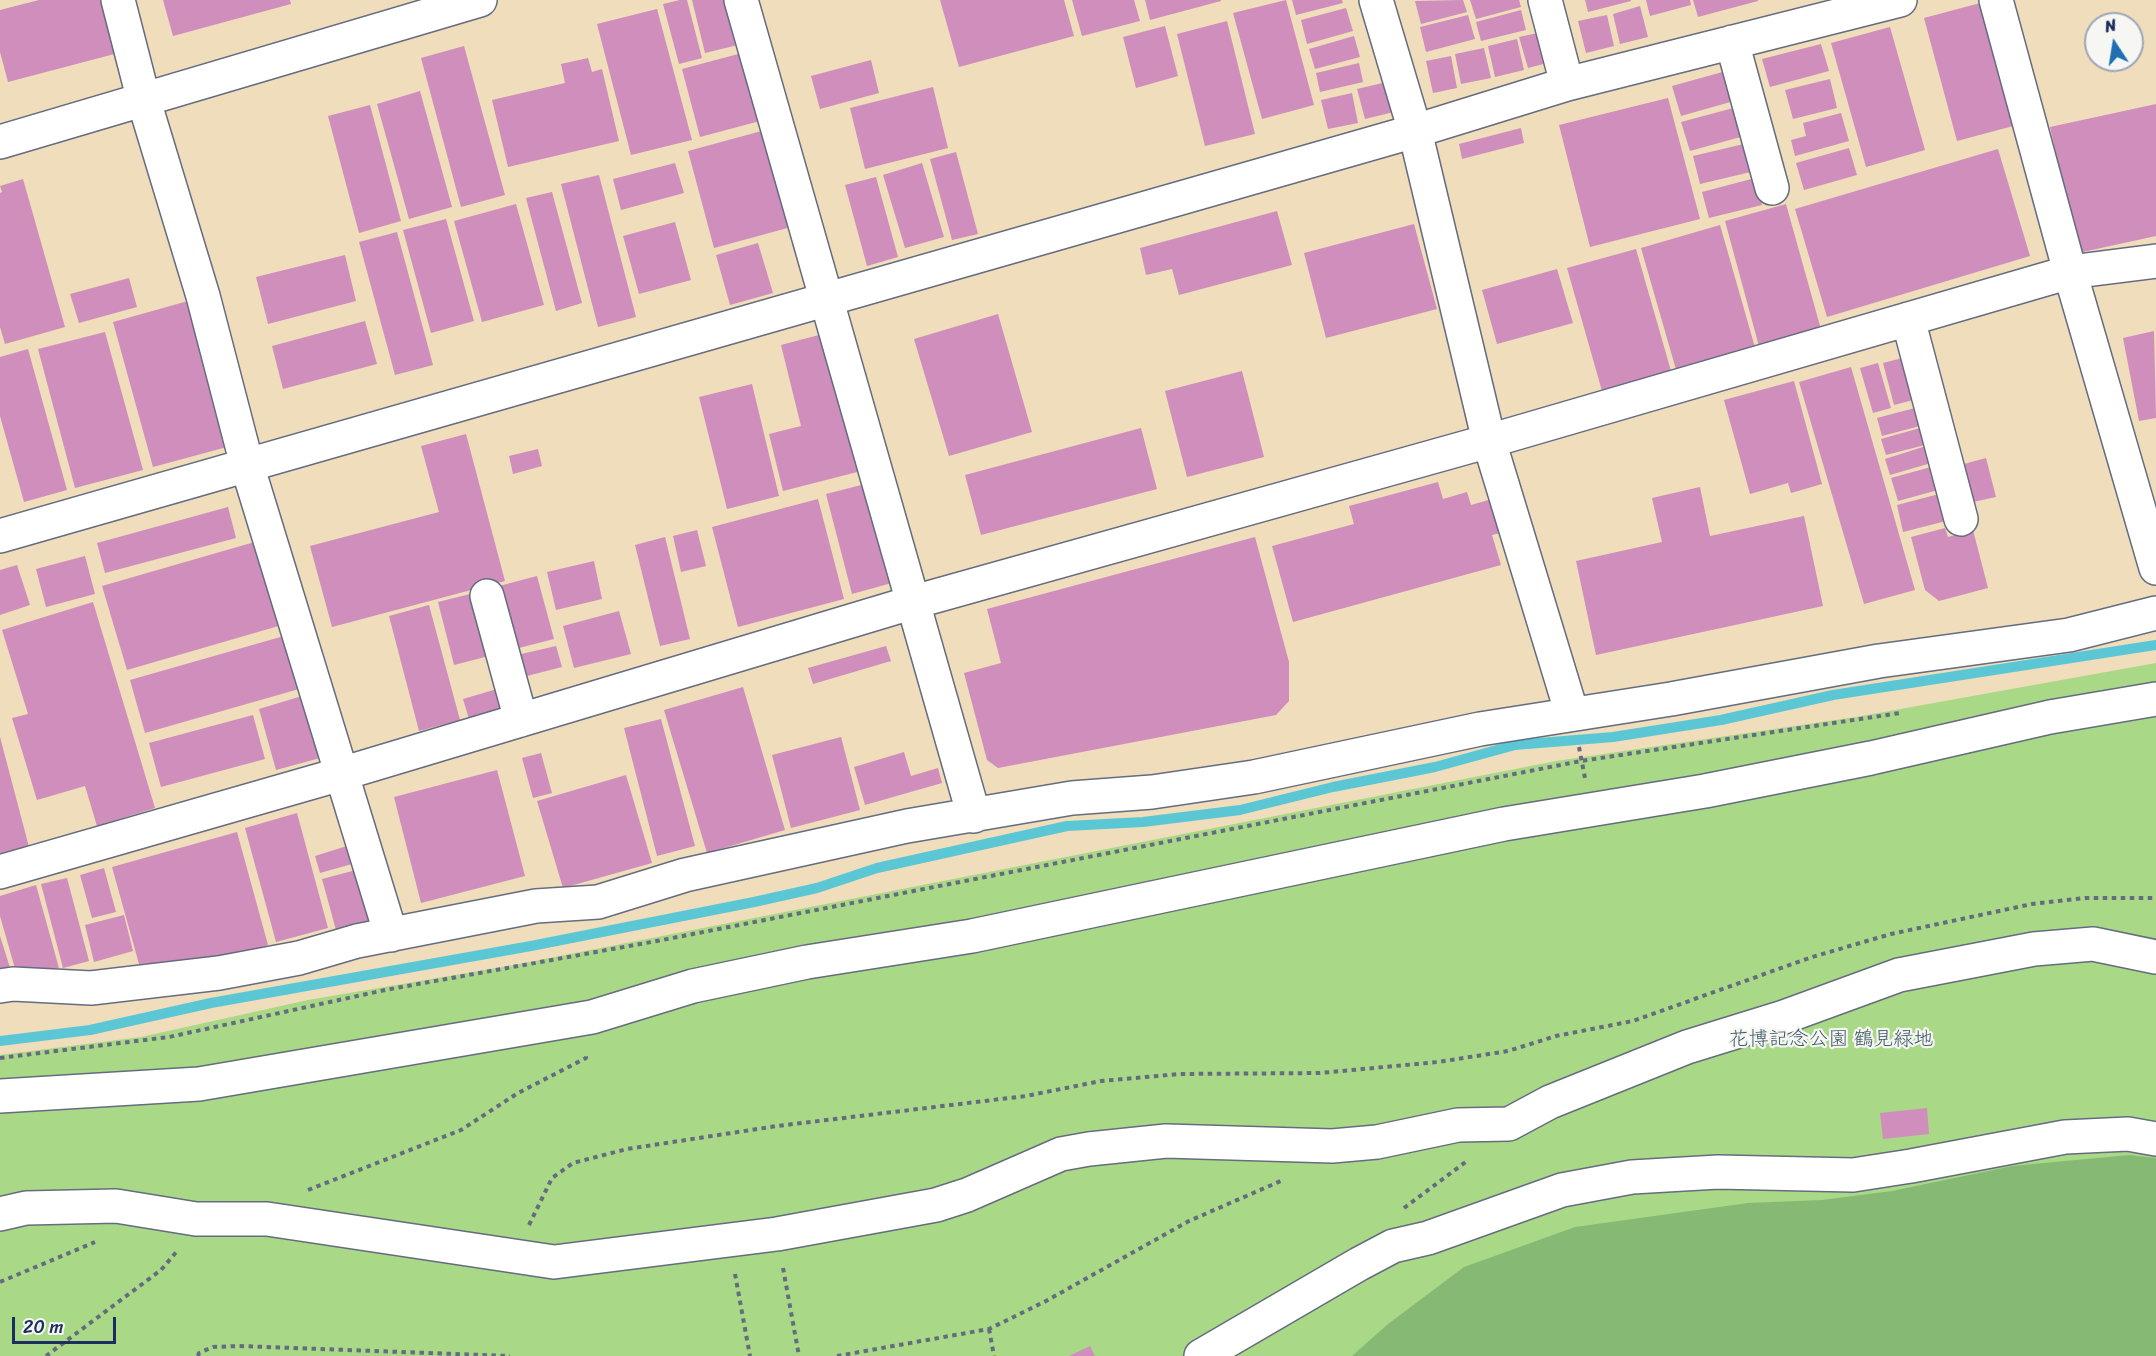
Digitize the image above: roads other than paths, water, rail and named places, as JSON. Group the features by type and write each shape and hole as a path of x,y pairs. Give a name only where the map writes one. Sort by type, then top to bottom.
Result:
{"street":[{"path":"118,0 144,101 203,296 247,465 391,935"},
{"path":"0,142 480,0"},
{"path":"741,0 828,297 974,816"},
{"path":"1376,0 1415,130 1489,441 1572,714"},
{"path":"1545,0 1568,84"},
{"path":"0,536 1415,130 1568,84 1900,0"},
{"path":"1996,0 2070,272 2156,568"},
{"path":"1732,42 1772,188"},
{"path":"0,872 341,774 914,602 1489,441 2070,272 2156,261"},
{"path":"1908,319 1961,519"},
{"path":"488,596 521,720"},
{"path":"0,986 13,984 91,988 219,973 299,958 357,941 536,906 598,902 685,874 907,826 1072,798 1152,792 1254,777 1480,729 1671,699 1879,662 2069,635 2156,613"},
{"path":"0,1096 199,1083 592,1017 693,986 807,962 972,936 1504,824 1592,812 1871,758 2050,717 2156,699"},
{"path":"0,1214 26,1208 116,1206 196,1220 267,1219 554,1262 729,1241 936,1205 967,1195 1061,1154 1089,1149 1166,1141 1332,1146 1377,1142 1458,1125 1509,1124 1550,1102 1687,1047 1784,1017 1899,975 2034,949 2093,944 2156,957"},
{"path":"1201,1356 1393,1246 1428,1238 1562,1190 1632,1177 1718,1172 1853,1175 2066,1137 2128,1134 2156,1139"}],"waterway":[{"path":"0,1041 90,1030 211,1003 531,946 754,902 817,888 877,868 1067,826 1143,822 1240,810 1333,787 1435,767 1515,745 1613,737 1721,720 1833,695 2156,645"}],"park label":[{"name":"花博記念公園 鶴見緑地","path":"1831,1040"}]}
